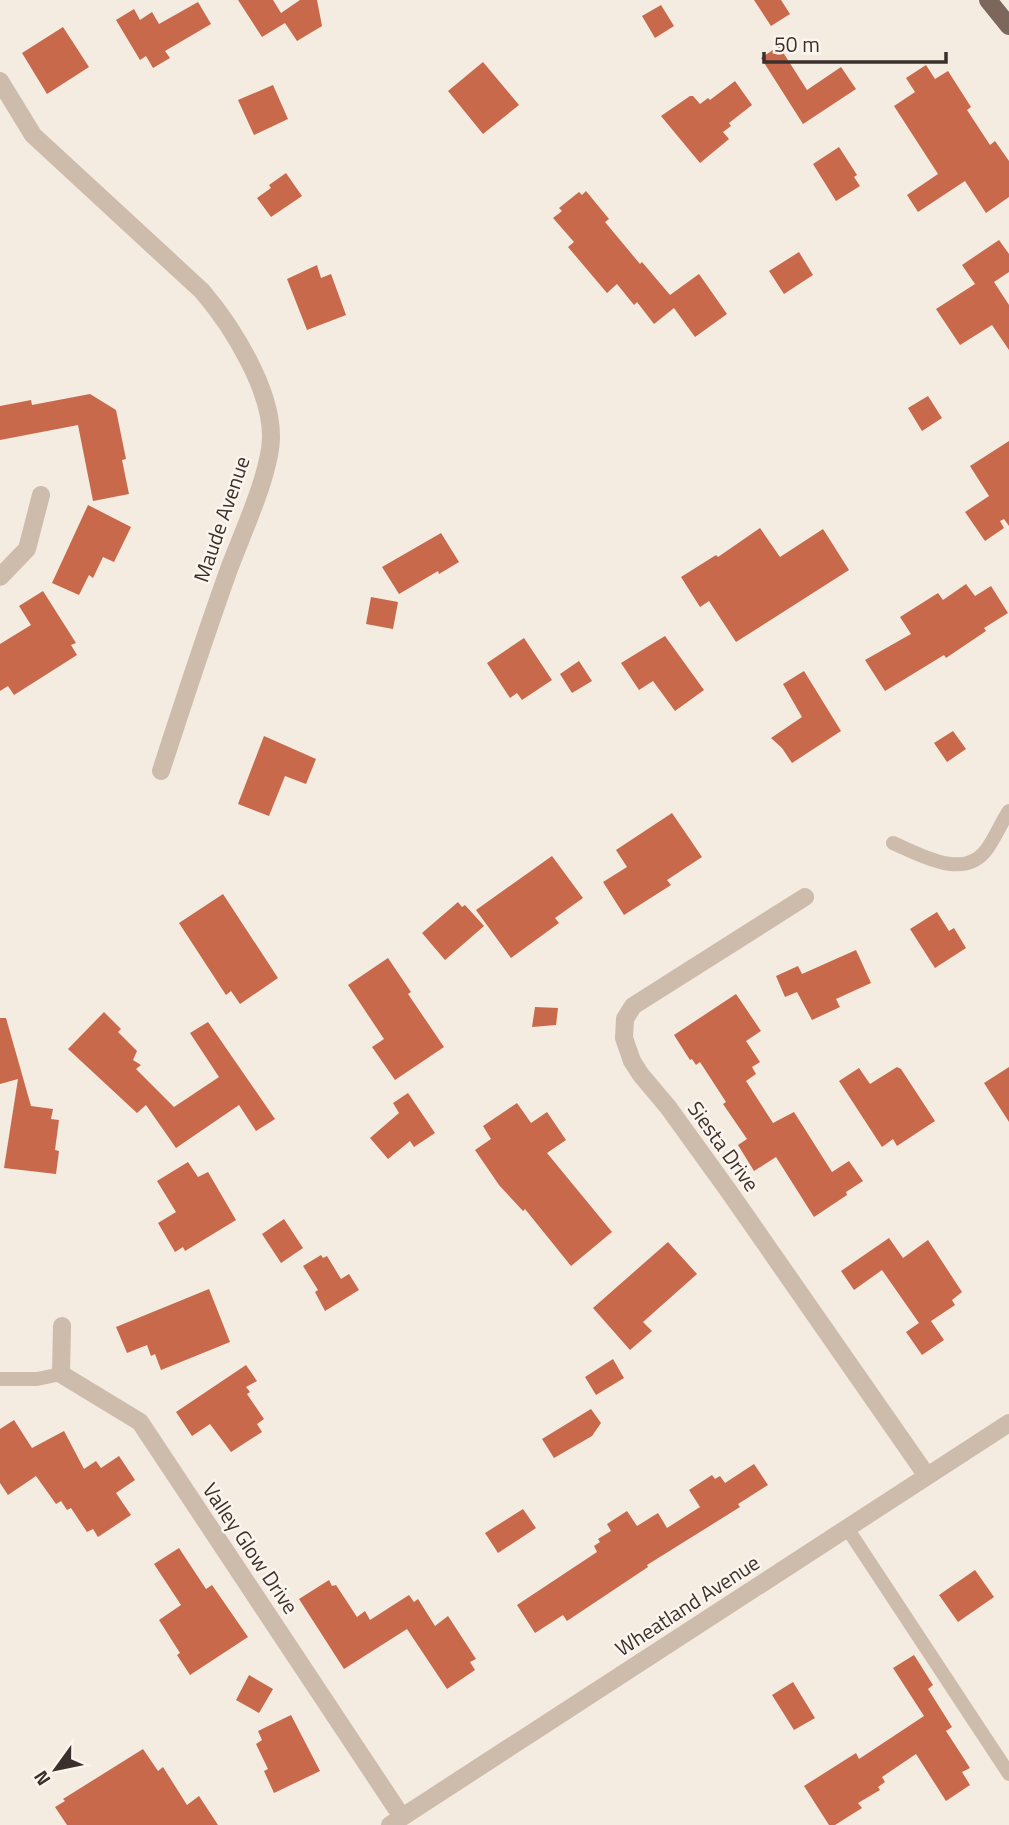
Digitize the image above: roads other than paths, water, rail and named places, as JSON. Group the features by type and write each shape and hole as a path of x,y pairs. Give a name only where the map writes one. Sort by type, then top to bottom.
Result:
{"main road":[{"path":"994,2 1009,26"}],"street":[{"name":"Maude Avenue","path":"0,81 33,135 202,291 218,309 249,359 265,404 271,438 262,478 209,623 161,771"},
{"path":"0,577 27,549 41,495"},
{"name":"Siesta Drive","path":"806,897 633,1006 625,1019 624,1038 640,1075 668,1107 722,1182 927,1476"},
{"path":"61,1374 62,1326"},
{"name":"Valley Glow Drive","path":"61,1374 140,1423 396,1821"},
{"name":"Wheatland Avenue","path":"396,1821 1009,1423"}],"lane":[{"path":"893,843 956,866 971,862 986,850 1009,811"},
{"path":"0,1379 37,1379 61,1374"},
{"path":"847,1528 1009,1774"}]}
